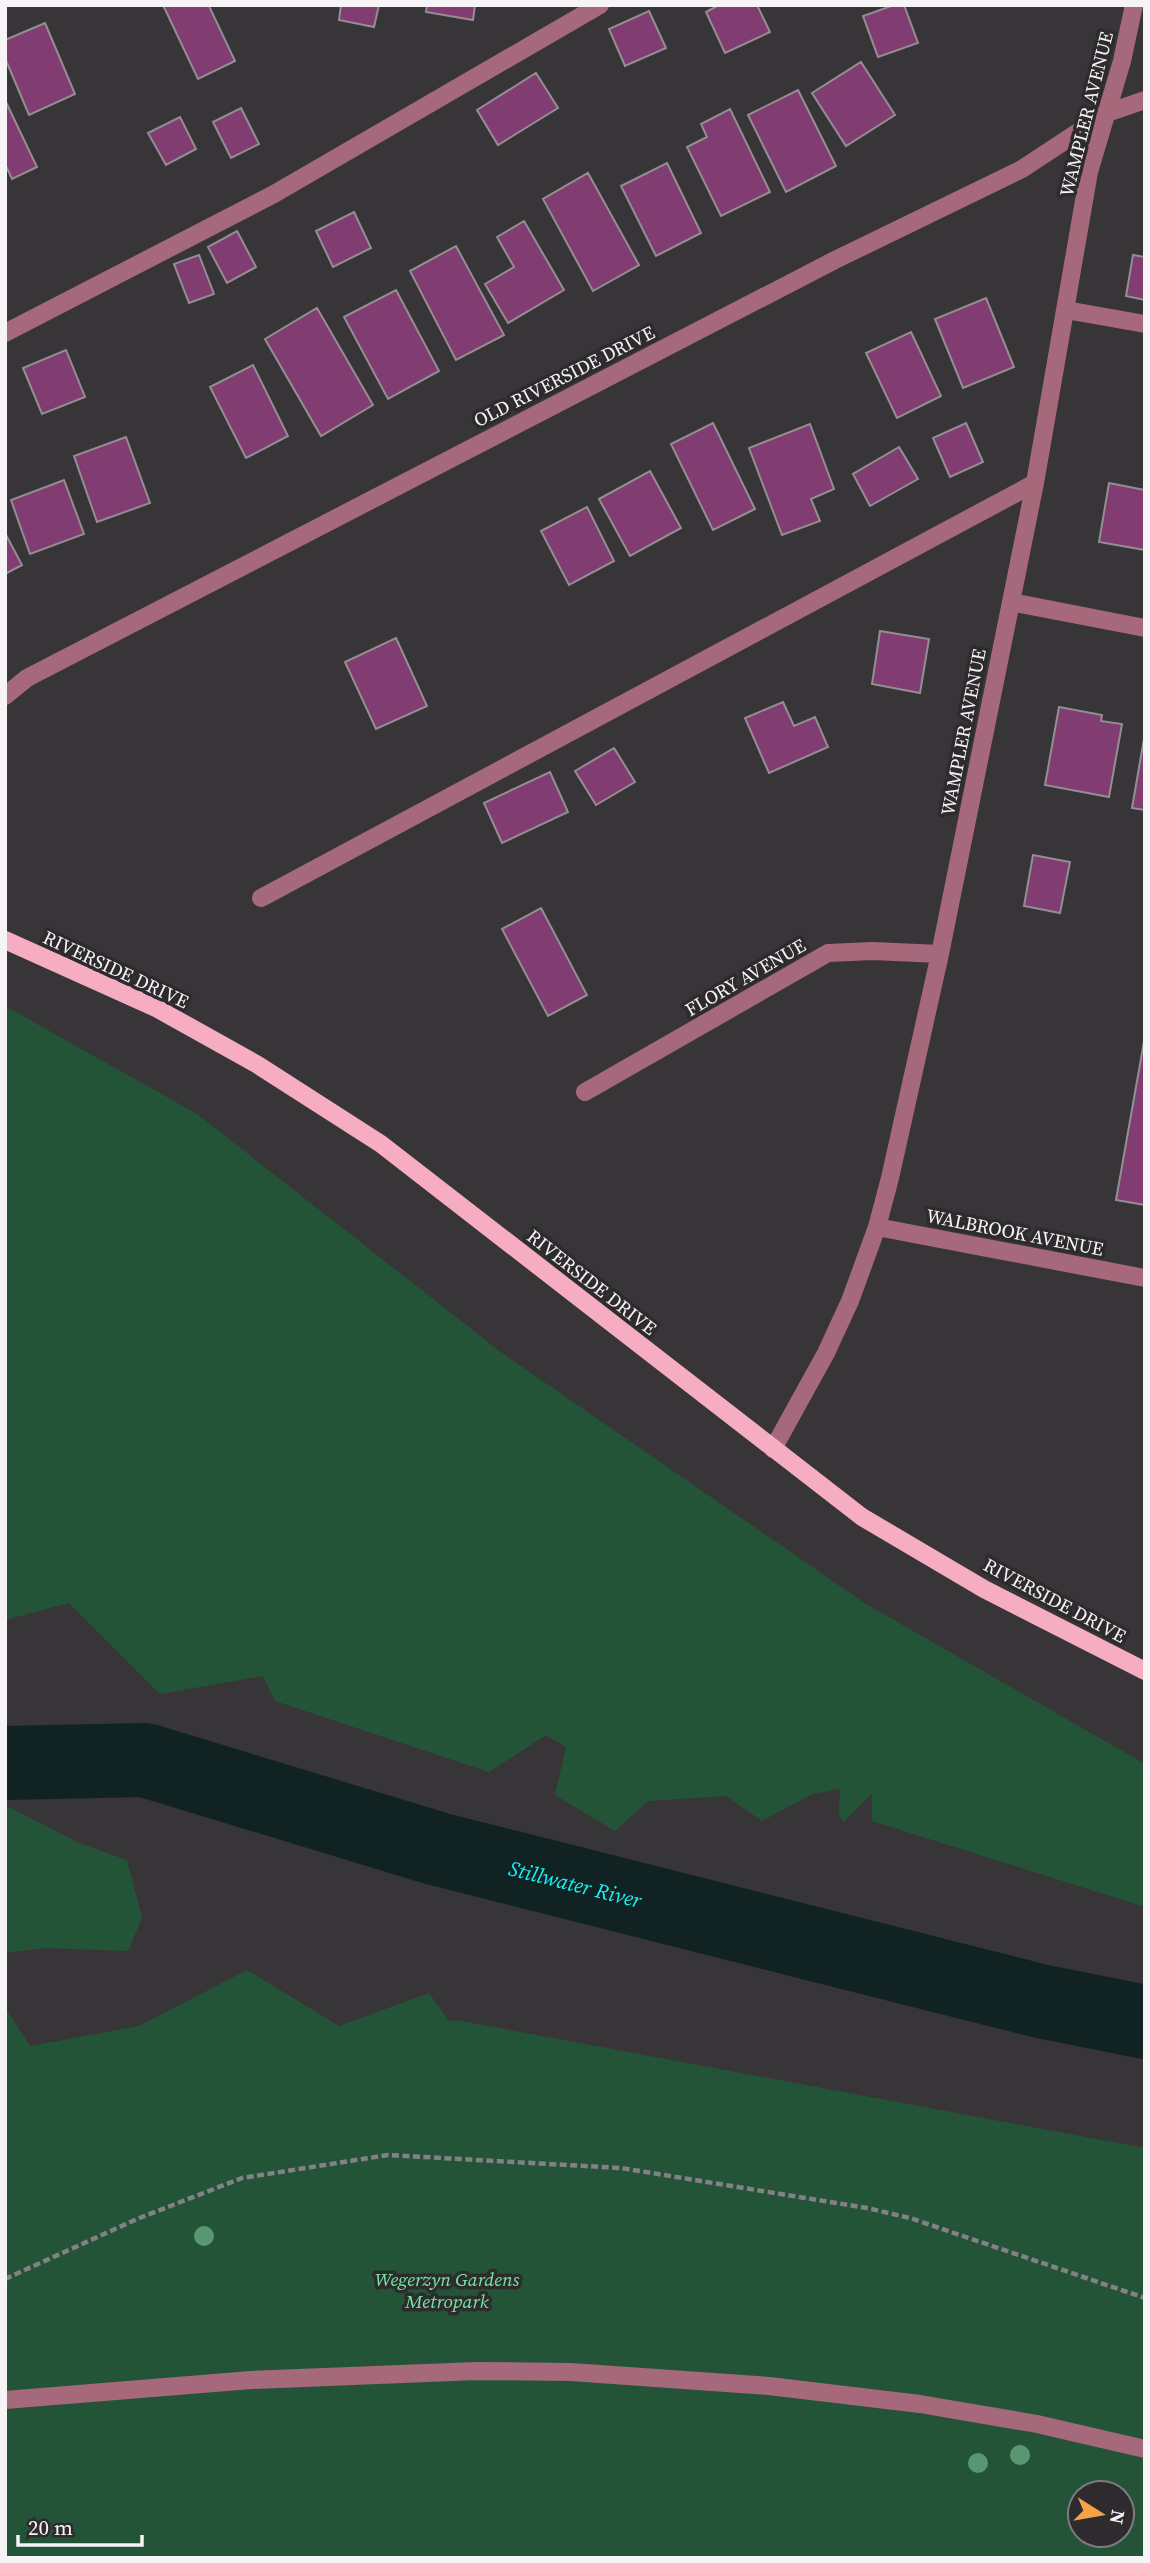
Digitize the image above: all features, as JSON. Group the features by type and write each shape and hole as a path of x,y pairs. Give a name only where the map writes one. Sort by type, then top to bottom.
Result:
{"main road":[{"name":"RIVERSIDE DRIVE","path":"5,940 156,1008 258,1065 381,1144 862,1517 984,1588 1145,1671"}],"street":[{"path":"5,333 274,194 600,5"},
{"name":"WAMPLER AVENUE","path":"773,1449 826,1353 850,1301 877,1227 890,1178 940,954 1011,602 1089,172 1122,61 1134,5"},
{"name":"OLD RIVERSIDE DRIVE","path":"5,696 27,678 835,260 1022,169 1107,113 1145,100"},
{"path":"1066,310 1145,324"},
{"path":"261,898 1034,484"},
{"path":"1011,602 1145,628"},
{"name":"FLORY AVENUE","path":"585,1092 828,954 872,951 940,954"},
{"name":"WALBROOK AVENUE","path":"877,1227 1145,1278"},
{"path":"5,2400 264,2380 477,2371 571,2372 769,2386 920,2404 1037,2424 1145,2449"}],"path":[{"path":"5,2279 137,2219 242,2178 388,2155 621,2168 867,2208 910,2218 1145,2298"}],"green space":[{"path":"5,1006 197,1114 502,1353 866,1604 1145,1764 1145,1907 872,1821 872,1793 844,1822 839,1815 840,1789 812,1794 762,1821 726,1796 648,1801 615,1831 555,1795 566,1747 546,1735 489,1772 275,1701 263,1676 160,1694 69,1603 5,1620"},
{"path":"5,1805 79,1843 127,1860 142,1918 128,1951 46,1948 5,1953"},
{"name":"Wegerzyn Gardens Metropark","path":"247,1970 339,2026 429,1993 449,2021 456,2020 1145,2148 1145,2558 5,2558 5,2007 30,2046 139,2026"}],"building":[{"path":"163,5 211,5 209,6 235,61 198,79"},
{"path":"341,5 379,5 374,27 339,20"},
{"path":"427,5 475,5 473,20 426,12"},
{"path":"719,5 757,5 770,32 725,53 706,12"},
{"path":"894,5 904,5 918,43 878,57 863,16"},
{"path":"649,11 666,48 625,66 609,29"},
{"path":"45,23 75,94 29,115 5,58 5,40"},
{"path":"861,62 895,115 846,146 812,93"},
{"path":"536,73 558,108 498,145 477,110"},
{"path":"798,90 836,166 786,192 748,115"},
{"path":"5,100 37,167 12,179 5,164"},
{"path":"241,108 259,144 231,158 213,122"},
{"path":"730,109 770,192 721,216 687,147 707,137 701,124"},
{"path":"180,117 196,149 166,165 148,133"},
{"path":"667,163 701,233 656,256 621,186"},
{"path":"588,173 639,265 593,291 543,199"},
{"path":"354,212 371,248 333,267 316,231"},
{"path":"524,221 564,290 508,323 485,284 514,267 497,237"},
{"path":"237,231 256,267 227,283 208,247"},
{"path":"456,246 504,335 456,360 410,271"},
{"path":"199,255 214,294 189,303 174,264"},
{"path":"1133,255 1145,257 1145,300 1126,296"},
{"path":"396,290 439,371 388,399 344,317"},
{"path":"986,298 1014,367 963,388 935,319"},
{"path":"317,308 373,405 321,436 265,339"},
{"path":"911,332 941,396 897,418 866,353"},
{"path":"66,350 85,397 42,414 23,368"},
{"path":"253,365 288,436 246,458 210,387"},
{"path":"713,423 755,509 713,530 671,444"},
{"path":"966,423 983,462 950,477 933,438"},
{"path":"810,424 834,489 811,499 820,521 782,535 749,448"},
{"path":"126,437 150,503 97,522 74,456"},
{"path":"899,447 918,479 870,506 853,474"},
{"path":"650,471 681,528 630,556 599,499"},
{"path":"64,480 84,534 30,554 11,500"},
{"path":"1109,483 1145,490 1145,550 1099,542"},
{"path":"587,507 614,561 569,585 541,531"},
{"path":"5,533 22,565 5,574"},
{"path":"880,631 929,639 920,693 872,684"},
{"path":"396,638 427,706 376,729 345,662"},
{"path":"783,702 794,726 815,717 828,747 769,773 745,718"},
{"path":"1059,707 1102,715 1101,721 1122,724 1109,797 1045,785"},
{"path":"1145,733 1145,810 1132,808"},
{"path":"614,748 635,782 596,805 575,771"},
{"path":"550,772 568,812 502,843 484,803"},
{"path":"1033,855 1070,862 1060,913 1024,906"},
{"path":"541,908 587,995 548,1016 502,929"},
{"path":"1145,1036 1145,1205 1116,1200"}],"waterway":[{"name":"Stillwater River","path":"5,1763 145,1760 438,1849 1040,2001 1145,2022"}]}
